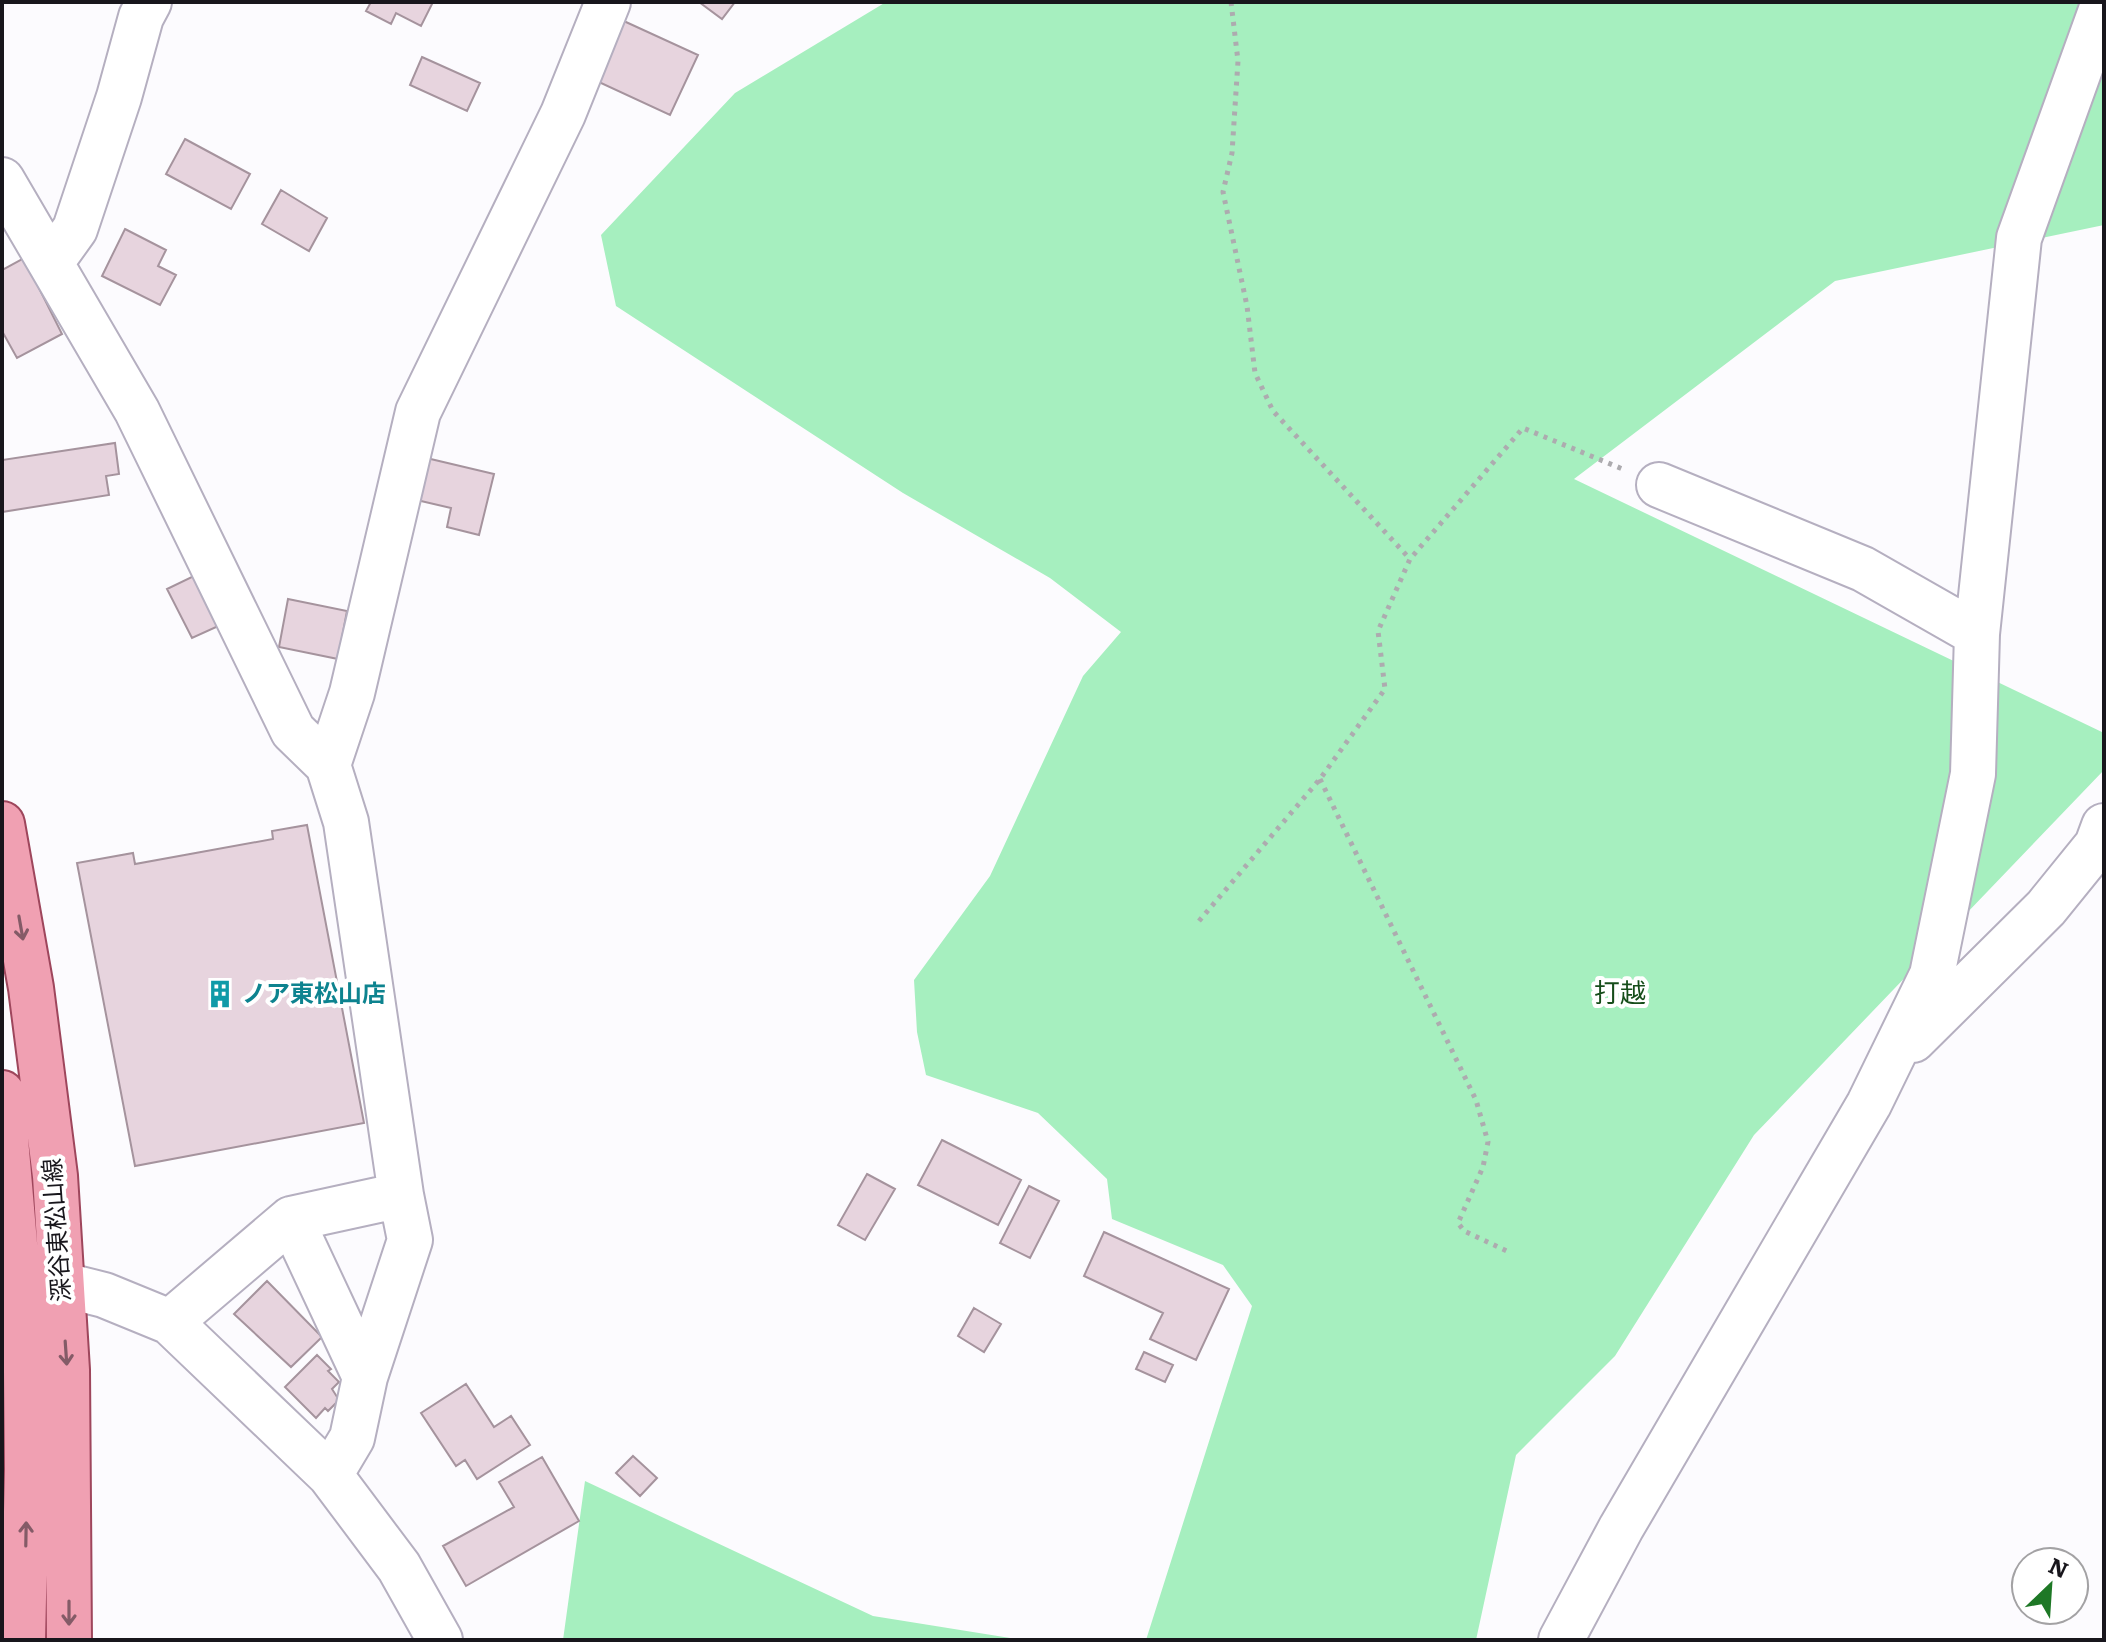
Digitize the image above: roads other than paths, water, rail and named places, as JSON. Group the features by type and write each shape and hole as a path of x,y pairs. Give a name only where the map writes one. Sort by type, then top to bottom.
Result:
{"main road":[{"name":"深谷東松山線","path":"2,824 33,1004 55,1176 68,1385 69,1640"},
{"name":"深谷東松山線","path":"2,1093 10,1270 26,1371 23,1640"}],"street":[{"path":"52,261 75,229 115,111 141,17 149,2"},
{"path":"1561,1640 1621,1528 1892,1061 1932,975 1973,774 1977,634 2019,238 2104,2"},
{"path":"328,765 352,693 418,412 563,114 596,7"},
{"path":"2,180 137,411 293,731 328,765 346,822 410,1240 365,1377 352,1438 330,1475"},
{"path":"1659,485 1863,569 1977,634"},
{"path":"1892,1061 2046,908 2097,845 2104,826"},
{"path":"170,1322 291,1219 401,1195"},
{"path":"291,1219 365,1377"},
{"path":"10,1270 104,1295 170,1322 330,1475 399,1567 440,1640"}],"place":[{"name":"ノア東松山店","path":"220,994"}],"district":[{"name":"打越","path":"1620,993"}]}
